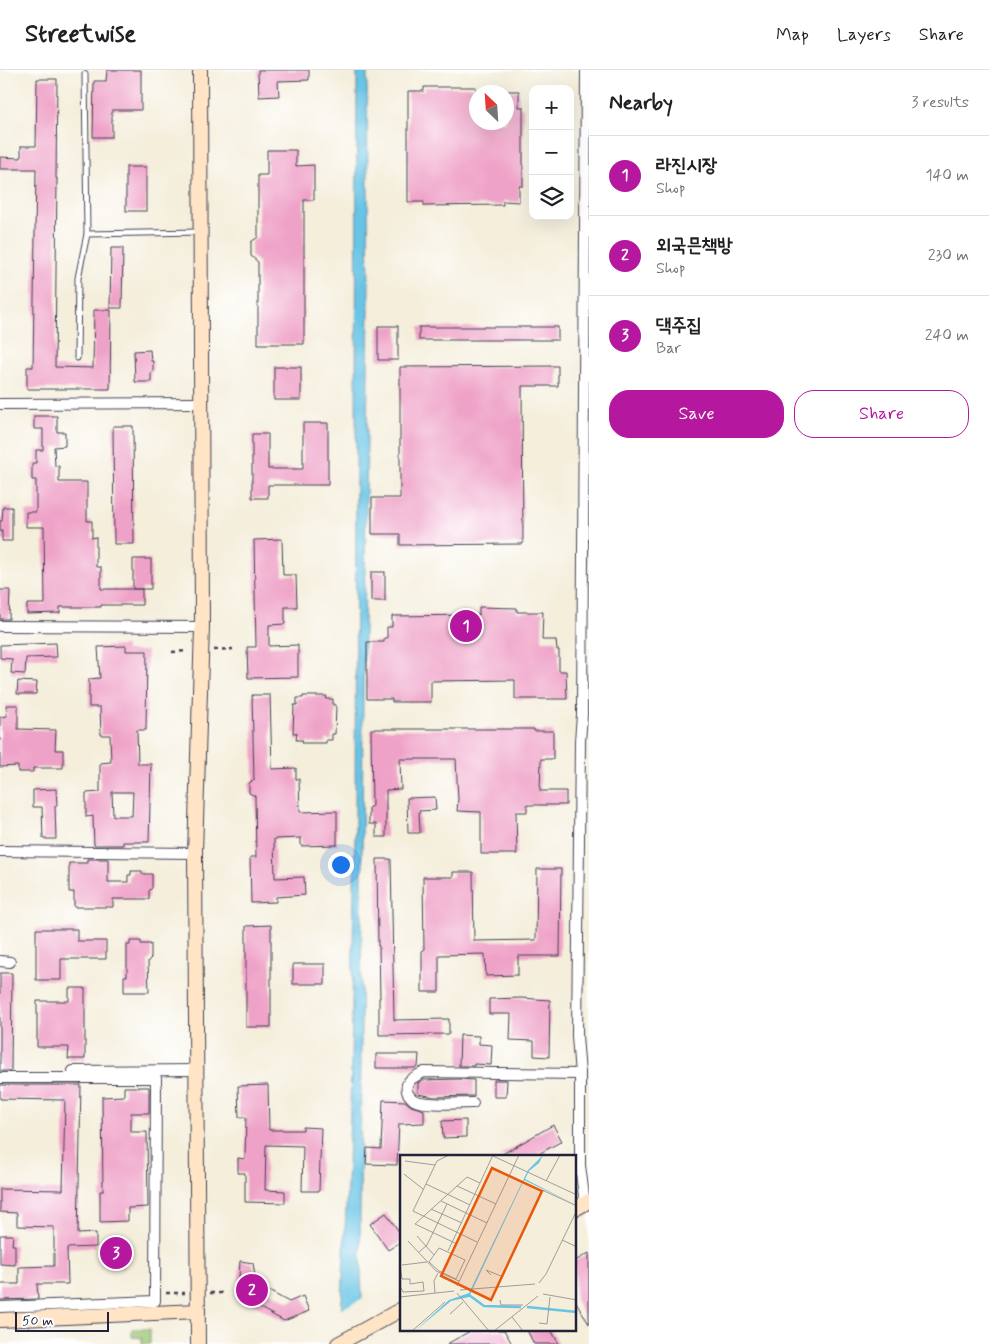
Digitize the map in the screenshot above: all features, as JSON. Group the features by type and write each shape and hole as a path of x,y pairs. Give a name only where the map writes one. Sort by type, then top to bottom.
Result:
{"street":[{"path":"198,1344 195,853 202,627 200,70"},
{"path":"583,1205 580,1165 580,1074 577,1036 580,741 585,715 586,70"},
{"path":"0,404 201,403"},
{"path":"0,626 202,627"},
{"path":"0,851 195,853"},
{"path":"32,1071 197,1070"},
{"path":"473,1103 427,1103 413,1100 407,1092 407,1085 411,1079 424,1072 580,1074"},
{"path":"0,1078 156,1078 156,1098 155,1301 0,1307"},
{"path":"338,1344 400,1310"},
{"path":"0,1320 198,1311"}],"lane":[{"path":"77,358 78,278 87,234 85,74"},
{"path":"87,234 200,232"}],"green space":[{"path":"132,1329 150,1329 150,1344 142,1344 142,1338 132,1337"}],"water":[{"path":"357,70 367,70 369,307 363,695 360,1221 362,1300 340,1344 350,1117 355,836"}],"pier":[{"path":"364,1298 362,1344 337,1344 339,1310"}],"building":[{"path":"107,70 141,70 141,110 112,110 112,137 93,137 94,81 106,81"},
{"path":"258,70 309,70 309,80 278,81 279,96 259,97"},
{"path":"37,79 57,79 55,367 93,368 94,310 111,310 110,389 27,389 27,367 33,367 36,169 0,169 0,157 21,158 21,146 36,146"},
{"path":"424,87 469,87 469,130 514,130 514,91 519,91 519,107 523,107 523,186 519,186 519,202 503,201 503,205 424,206 424,202 408,202 408,91 424,91"},
{"path":"267,150 296,150 296,166 314,165 314,200 304,200 304,344 258,344 258,262 251,256 251,242 258,237 258,175 267,175"},
{"path":"126,167 146,167 146,211 126,211"},
{"path":"111,248 123,248 122,308 110,308"},
{"path":"378,326 398,326 398,360 378,360"},
{"path":"419,327 558,327 558,340 419,340"},
{"path":"150,350 151,361 153,361 151,382 135,382 134,351"},
{"path":"558,366 558,386 522,386 523,544 400,545 400,534 372,534 372,498 400,498 400,367"},
{"path":"274,367 301,367 301,400 274,400"},
{"path":"34,416 57,416 57,432 65,432 65,446 54,447 55,466 59,466 59,482 87,482 87,521 92,521 92,538 96,537 96,567 101,567 101,589 133,589 133,559 151,559 151,589 142,589 142,605 60,607 60,613 27,614 27,604 45,604 44,527 26,527 26,512 36,512 36,480 32,480 32,463 36,463 36,450 43,450 43,429 34,429"},
{"path":"303,423 328,423 328,485 268,485 268,498 252,498 252,434 268,434 268,469 303,469"},
{"path":"113,426 133,426 134,544 114,544"},
{"path":"3,507 12,507 12,541 2,541 0,521 2,521"},
{"path":"282,539 283,575 296,575 297,607 285,607 285,624 269,625 269,646 298,645 298,677 248,678 247,647 256,647 254,540"},
{"path":"371,572 385,572 385,601 371,601"},
{"path":"0,590 10,590 9,619 0,619"},
{"path":"479,607 517,608 517,612 543,612 542,640 556,640 557,650 559,650 559,671 566,671 567,699 515,699 515,680 431,681 431,702 392,702 392,699 367,699 367,642 384,642 384,638 387,638 387,627 392,627 392,616 479,615"},
{"path":"56,643 57,657 26,658 25,674 11,673 12,659 0,658 0,645"},
{"path":"126,646 126,651 147,651 146,730 137,730 138,764 151,764 149,842 123,842 123,845 94,845 93,816 86,817 86,793 100,792 100,763 111,762 110,735 101,735 100,707 89,707 89,679 100,678 98,647","holes":["112,792 133,792 132,816 113,816"]},
{"path":"18,681 37,682 36,694 17,694"},
{"path":"252,695 270,695 272,769 296,768 296,779 299,779 300,812 337,811 337,845 301,846 301,838 274,839 275,878 304,877 305,895 276,897 276,902 251,903 250,857 256,857 255,796 249,793 249,783 254,780"},
{"path":"303,696 327,696 326,699 333,699 333,705 336,705 335,734 332,734 332,740 326,740 326,743 302,743 303,740 296,740 297,733 293,733 294,705 297,705 297,698 303,698"},
{"path":"6,705 18,705 18,729 56,730 55,750 63,750 63,768 33,768 33,772 18,772 18,766 0,767 0,717 7,716"},
{"path":"371,729 534,729 534,731 553,731 553,759 541,759 540,791 566,791 566,805 527,805 527,812 516,812 517,854 481,854 481,812 457,811 456,759 400,759 401,789 386,790 386,837 376,837 376,824 369,824 369,807 372,807"},
{"path":"56,789 56,839 43,839 42,807 33,807 33,790"},
{"path":"435,797 436,810 419,811 420,833 408,833 407,798"},
{"path":"87,859 108,859 108,882 128,882 128,875 131,875 131,871 142,871 142,874 152,874 152,888 149,891 149,899 113,899 113,907 74,907 74,892 69,892 69,863 87,863"},
{"path":"377,859 391,859 394,1020 449,1019 449,1034 379,1035"},
{"path":"537,869 561,869 560,956 518,956 518,975 486,976 485,954 439,955 439,992 422,992 422,950 424,950 423,877 453,877 453,872 473,872 474,941 536,940"},
{"path":"271,925 271,1027 246,1027 246,926"},
{"path":"36,929 77,929 77,941 106,941 106,959 61,959 61,980 36,980"},
{"path":"130,941 141,941 141,944 151,944 151,958 148,961 149,992 124,992 124,976 127,976 127,945 130,945"},
{"path":"293,964 325,964 325,984 293,984"},
{"path":"0,973 12,973 11,1071 0,1071"},
{"path":"69,988 85,988 85,1059 68,1059 69,1047 37,1047 37,1001 69,1001"},
{"path":"521,998 550,1000 549,1057 534,1056 534,1041 510,1040 511,1014 489,1014 489,999"},
{"path":"460,1035 479,1036 479,1044 492,1045 491,1065 474,1064 474,1066 459,1066"},
{"path":"376,1054 419,1054 418,1067 376,1068"},
{"path":"423,1080 474,1080 474,1096 434,1097 418,1094 418,1083"},
{"path":"494,1080 507,1080 506,1097 494,1097"},
{"path":"0,1085 81,1085 78,1234 96,1233 96,1247 67,1248 68,1284 37,1284 38,1299 0,1300 0,1284 19,1284 19,1267 54,1266 54,1227 17,1226 17,1213 0,1212 0,1189 63,1190 65,1100 0,1099"},
{"path":"268,1085 269,1130 303,1130 303,1127 321,1128 319,1191 302,1191 303,1146 266,1145 265,1190 285,1191 285,1203 245,1202 245,1173 238,1173 238,1158 245,1159 246,1117 239,1117 238,1086"},
{"path":"124,1087 149,1087 149,1113 131,1113 131,1132 147,1132 148,1207 128,1208 128,1221 100,1222 100,1191 103,1191 102,1097 124,1096"},
{"path":"383,1100 405,1101 411,1106 424,1110 424,1123 399,1124 397,1165 366,1164 367,1148 381,1149"},
{"path":"466,1120 466,1137 443,1138 442,1121"},
{"path":"553,1125 562,1141 537,1155 501,1155"},
{"path":"386,1213 400,1233 400,1242 388,1250 370,1224"},
{"path":"0,1235 13,1235 12,1245 15,1245 15,1265 0,1264"},
{"path":"109,1240 125,1241 124,1267 108,1266"},
{"path":"589,1253 589,1324 576,1302 576,1260"},
{"path":"240,1261 253,1263 256,1284 289,1302 303,1296 309,1311 284,1321 238,1296"},
{"path":"468,1332 505,1332 512,1344 447,1344"},
{"path":"528,1332 552,1332 559,1344 534,1344"}],"place":[{"name":"라진시장","path":"466,626"},
{"name":"댁주집","path":"116,1253"},
{"name":"외국믄책방","path":"252,1290"}]}
